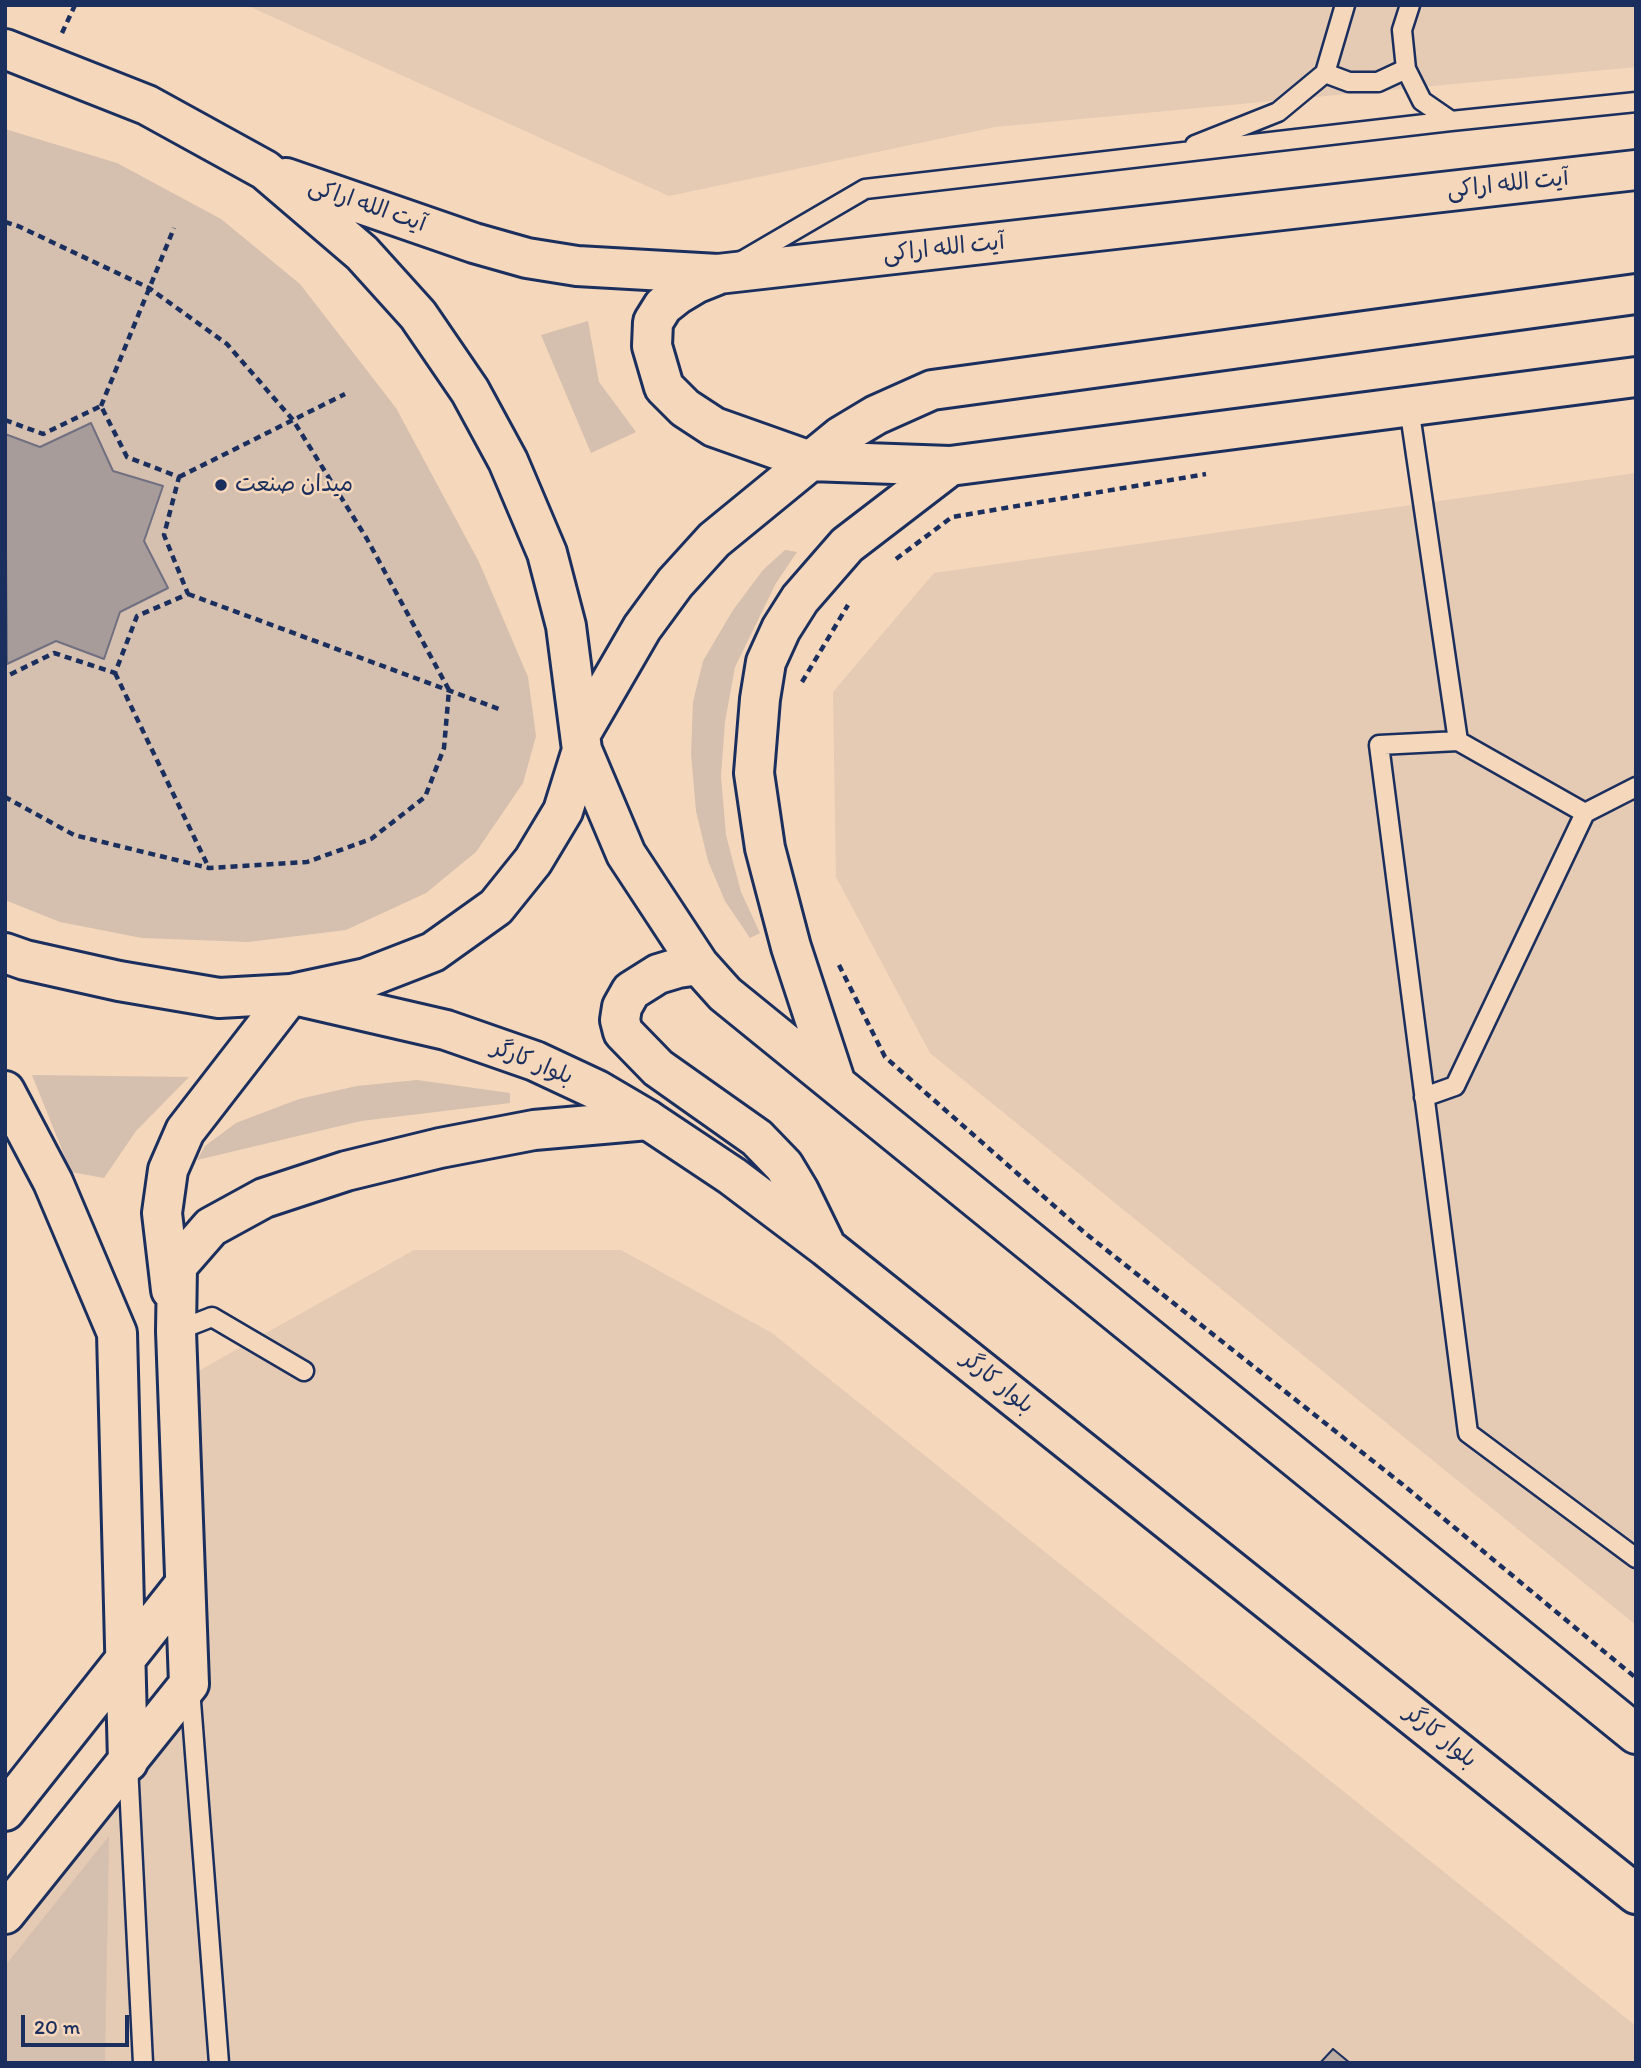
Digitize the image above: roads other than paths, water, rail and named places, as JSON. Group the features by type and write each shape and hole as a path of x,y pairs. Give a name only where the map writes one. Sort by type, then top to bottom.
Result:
{"main road":[{"path":"5,49 147,105 265,170 362,253 418,315 471,391 508,461 547,553 566,626 581,742 626,854 699,965 725,994 1636,1734"},
{"name":"آیت الله اراکی","path":"265,170 474,243 527,258 577,266 718,274 1636,170"},
{"path":"718,274 677,295 663,306 653,323 652,346 664,387 685,408 714,427 810,461 950,466 1636,377"},
{"path":"5,953 119,982 219,998 291,994 366,978 433,952 496,907 533,861 563,811 581,742 642,628 675,583 714,540 841,436 876,415 932,390 1636,294"},
{"path":"836,1084 791,947 765,848 754,773 766,663 781,629 800,599 830,563 856,537 950,466"},
{"path":"699,965 658,974 631,990 622,1007 620,1020 623,1032 659,1068 757,1138 784,1166 826,1247"},
{"path":"176,1331 162,1213 168,1170 186,1130 291,994"},
{"name":"بلوار کارگر","path":"291,994 446,1030 535,1061 597,1090 732,1176 826,1247 1636,1894"},
{"path":"5,1091 53,1182 117,1333 128,1762"},
{"path":"5,1914 189,1684 176,1331 177,1266 211,1227 264,1198 346,1171 440,1148 534,1130 648,1120"},
{"path":"117,1333 176,1331"},
{"path":"5,1811 184,1585"}],"lane":[{"path":"1174,153 1278,112 1325,74 1345,5"},
{"path":"1410,5 1402,30 1406,69 1422,101 1451,121"},
{"path":"1325,74 1349,82 1378,82 1406,69"},
{"path":"718,274 865,189 1636,102"},
{"path":"1409,407 1458,741"},
{"path":"1585,813 1458,741 1379,745 1468,1433 1636,1558"},
{"path":"1424,1097 1455,1086 1585,813 1636,787"},
{"path":"176,1331 212,1317 304,1371"},
{"path":"189,1684 219,2063"},
{"path":"128,1762 143,2063"}],"place":[{"name":"میدان صنعت","path":"221,485"}]}
